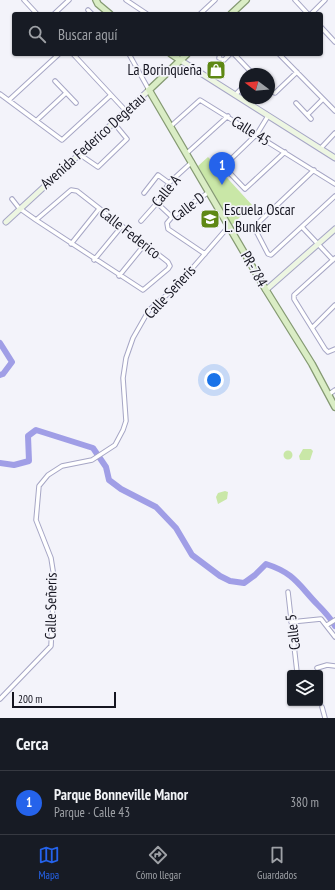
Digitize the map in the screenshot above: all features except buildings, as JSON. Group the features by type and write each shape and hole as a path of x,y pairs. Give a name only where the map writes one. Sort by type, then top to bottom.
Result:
{"main road":[{"path":"96,0 98,4 108,12"},
{"path":"237,12 246,0"},
{"path":"173,56 180,60"},
{"name":"Avenida Federico Degetau","path":"149,90 185,56"},
{"name":"PR-784","path":"149,90 266,290 312,364 335,407"}],"street":[{"path":"24,0 35,12"},
{"path":"56,12 69,0"},
{"path":"126,0 144,12"},
{"path":"202,12 215,0"},
{"path":"295,0 307,12"},
{"path":"311,12 325,0"},
{"path":"323,29 335,42"},
{"path":"330,38 335,33"},
{"path":"9,100 57,56"},
{"path":"76,56 126,111"},
{"path":"130,56 149,90"},
{"path":"220,56 219,58 224,60 228,56"},
{"path":"236,56 247,68"},
{"path":"281,56 335,111"},
{"path":"180,60 335,158"},
{"path":"275,92 297,72"},
{"path":"56,81 76,103"},
{"name":"Avenida Federico Degetau","path":"6,222 19,208 149,90"},
{"path":"235,95 239,91"},
{"path":"37,120 66,93"},
{"path":"0,94 62,140 110,95"},
{"path":"308,114 323,99"},
{"name":"Calle 45","path":"171,126 200,100 257,134 335,184"},
{"path":"296,103 312,119"},
{"path":"187,154 228,116"},
{"path":"268,116 257,134 226,164 224,168 245,189 285,152"},
{"path":"79,154 98,167 127,139 118,128"},
{"path":"320,148 335,133"},
{"name":"Calle A","path":"142,221 157,203 169,183 192,162"},
{"path":"314,170 257,224 255,229 268,254 271,255 335,196"},
{"path":"144,193 158,176 169,183"},
{"name":"Calle Federico","path":"12,199 19,208 36,220 94,260 143,290 170,266 168,262 77,191 71,190 36,220"},
{"name":"Calle D","path":"205,254 168,229 167,223 172,216 209,192"},
{"path":"157,203 172,216"},
{"path":"71,244 99,209"},
{"name":"Calle Señeris","path":"0,699 51,646 54,577 50,558 36,520 39,486 48,475 62,466 92,460 115,444 124,430 126,421 123,378 126,358 133,338 149,310 176,287 229,225"},
{"path":"94,260 122,226"},
{"path":"302,226 334,259 294,295 294,299 325,349 328,352 335,349"},
{"path":"266,290 335,229"},
{"path":"119,276 145,244"},
{"path":"312,328 335,305"},
{"path":"328,395 335,390"},
{"name":"Calle 5","path":"288,592 297,670"},
{"path":"291,622 321,620 329,624 335,637"},
{"path":"329,624 335,620"},
{"path":"317,668 328,665 335,666"},
{"path":"322,707 324,718"}],"green space":[{"path":"208,157 252,205 232,225 198,166"},
{"path":"303,449 311,449 313,451 310,460 300,460 299,456"},
{"path":"288,450 293,455 288,460 283,455"},
{"path":"225,491 228,492 227,499 218,504 216,497 218,493"}],"waterway":[{"path":"0,343 12,362 3,374 0,375"},
{"path":"0,463 14,465 29,461 28,436 36,430 93,448 106,467 109,480 121,489 156,507 176,528 192,555 220,576 230,581 244,583 266,564 275,567 295,580 335,626"}],"place":[{"name":"La Borinqueña","path":"216,70"},
{"name":"Parque Bonneville Manor","path":"222,185"},
{"name":"Escuela Oscar L. Bunker","path":"210,219"}]}
